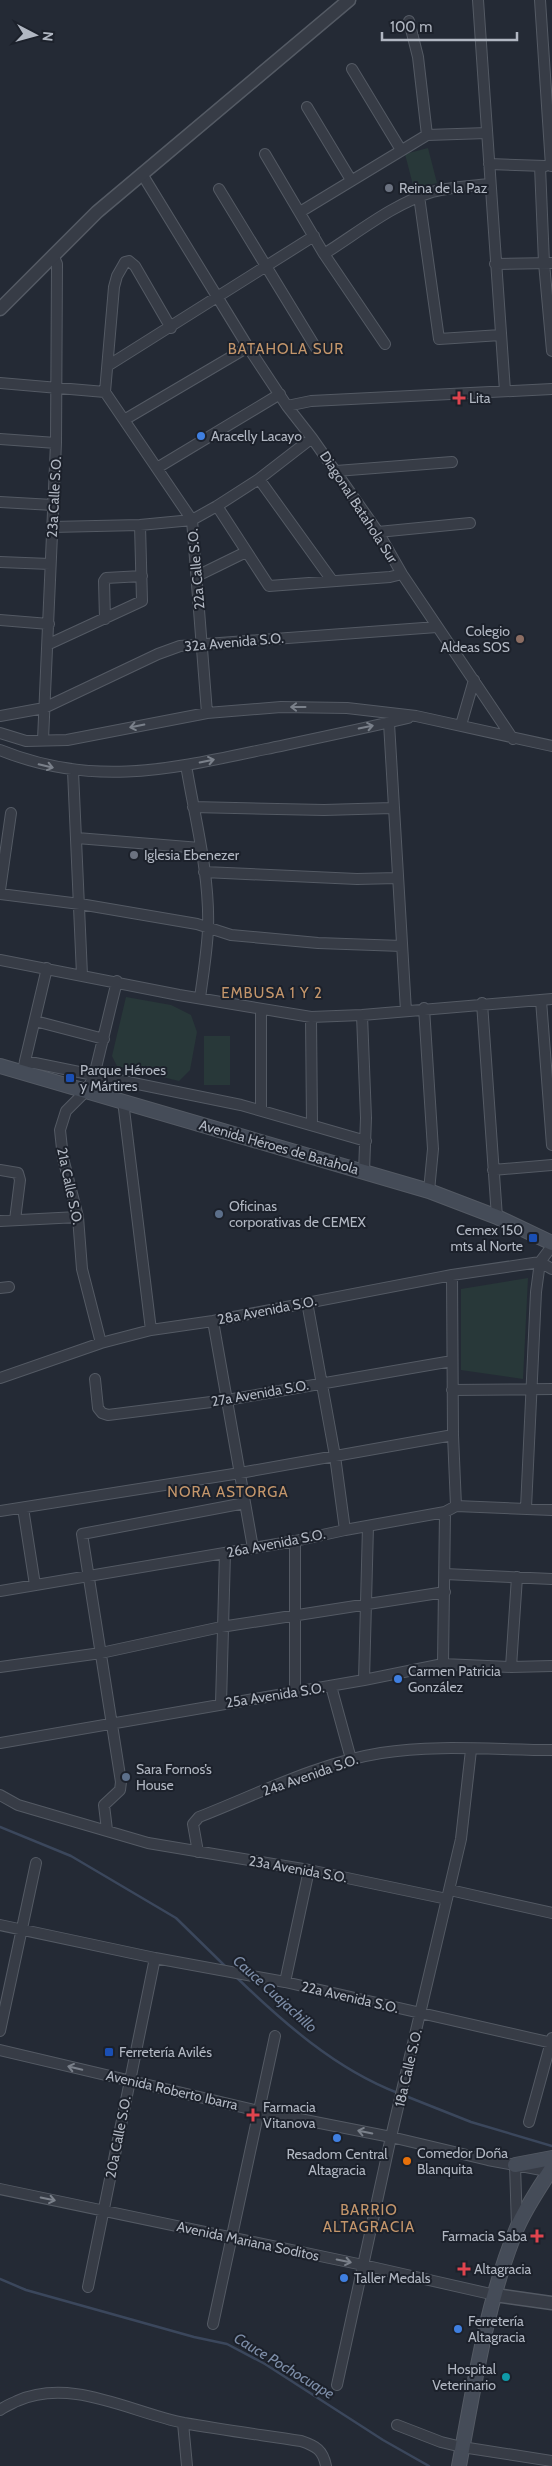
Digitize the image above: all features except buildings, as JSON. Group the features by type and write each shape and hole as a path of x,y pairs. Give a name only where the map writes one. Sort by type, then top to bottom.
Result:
{"main road":[{"name":"Avenida Héroes de Batahola","path":"0,1066 24,1066 86,1091 429,1191 497,1217 552,1245"},
{"path":"459,2466 478,2364 495,2295 517,2228 551,2168 515,2165"}],"street":[{"path":"0,309 53,255 142,174 349,0"},
{"path":"478,0 505,391"},
{"path":"489,164 552,166 540,0"},
{"path":"410,21 418,57 427,135"},
{"path":"352,69 400,150"},
{"path":"307,107 351,180"},
{"path":"300,212 427,135 487,133"},
{"path":"266,154 324,254 384,344"},
{"path":"540,166 548,263 552,351"},
{"name":"Diagonal Batahola Sur","path":"142,174 248,347 287,406 336,471 378,532 402,574 513,739"},
{"path":"324,254 399,205 419,196 435,191 490,184"},
{"path":"218,189 316,348"},
{"path":"419,196 439,340 501,336"},
{"path":"109,365 171,328 314,236"},
{"name":"23a Calle S.O.","path":"43,740 49,644 50,564 58,388 57,264 53,255"},
{"path":"0,383 105,392 109,365 114,287 117,276 126,262 129,261 136,266 171,328"},
{"path":"495,264 548,263"},
{"path":"124,420 248,347"},
{"path":"287,406 310,401 552,389"},
{"name":"22a Calle S.O.","path":"105,392 192,520 207,713"},
{"path":"157,468 280,394"},
{"path":"52,528 140,525 192,520 259,478 312,438"},
{"path":"0,439 56,444"},
{"path":"336,471 452,462"},
{"path":"259,478 331,580"},
{"path":"0,502 53,505"},
{"path":"217,506 269,586 390,577 402,574"},
{"path":"378,532 470,523"},
{"path":"49,644 142,601 140,525"},
{"path":"197,576 246,552"},
{"path":"0,562 50,564"},
{"path":"105,619 104,581 106,578 142,576"},
{"path":"0,620 49,624"},
{"name":"32a Avenida S.O.","path":"0,716 44,708 158,654 180,646 438,627"},
{"path":"461,725 474,680"},
{"path":"0,733 26,741 68,740 207,713 281,707 347,708 416,716 461,725 513,739 552,746"},
{"path":"0,750 25,760 73,771 148,770 186,765 416,716"},
{"path":"389,723 392,808 406,1011"},
{"path":"186,765 204,872 208,929 200,998"},
{"path":"73,771 82,975"},
{"path":"193,807 324,810 392,808"},
{"path":"11,813 0,892 197,924 230,935 318,943 402,946"},
{"path":"77,838 200,848"},
{"path":"204,872 357,879 397,878"},
{"path":"0,960 311,1017 362,1015 482,1003 552,999"},
{"path":"47,968 24,1066 94,1076 261,1110 366,1141"},
{"name":"21a Calle S.O.","path":"101,1343 82,1269 78,1217 63,1158 60,1130 66,1111 86,1091 94,1076 117,981"},
{"path":"541,1000 552,1145"},
{"path":"482,1003 497,1217"},
{"path":"424,1008 433,1149 429,1191"},
{"path":"261,1009 261,1110"},
{"path":"362,1015 366,1141 364,1172"},
{"path":"311,1017 312,1124"},
{"path":"35,1021 104,1039"},
{"path":"123,1101 151,1330"},
{"path":"493,1170 552,1165"},
{"path":"0,1170 18,1173 20,1180 15,1220"},
{"path":"0,1221 78,1217"},
{"path":"526,1508 536,1292 540,1262 552,1245"},
{"path":"540,1262 552,1269"},
{"name":"28a Avenida S.O.","path":"0,1378 101,1343 151,1330 452,1275 540,1262"},
{"path":"452,1275 452,1390 456,1506"},
{"path":"307,1302 335,1456 345,1530"},
{"path":"213,1320 253,1548"},
{"name":"27a Avenida S.O.","path":"95,1380 98,1408 102,1413 108,1415 227,1400 322,1382 452,1362"},
{"path":"452,1390 552,1389"},
{"path":"0,1511 240,1473 453,1435"},
{"path":"107,1830 104,1805 120,1790 121,1782 82,1534 245,1503"},
{"name":"26a Avenida S.O.","path":"0,1591 295,1541 444,1512 456,1506 552,1510"},
{"path":"23,1508 35,1585"},
{"path":"443,1664 445,1592 444,1512"},
{"path":"364,1680 368,1526"},
{"path":"295,1541 295,1692"},
{"path":"221,1704 221,1627 225,1553"},
{"path":"445,1574 552,1578"},
{"path":"511,1667 517,1578"},
{"path":"0,1667 101,1653 221,1627 445,1592"},
{"name":"25a Avenida S.O.","path":"0,1743 331,1686 443,1664 511,1667 552,1666"},
{"path":"331,1686 351,1759"},
{"name":"18a Calle S.O.","path":"337,2385 464,1820 471,1750"},
{"name":"24a Avenida S.O.","path":"198,1852 193,1824 198,1817 351,1759 382,1753 552,1750"},
{"name":"23a Avenida S.O.","path":"0,1795 18,1805 148,1843 552,1912"},
{"path":"0,2031 36,1863"},
{"path":"285,1982 309,1870"},
{"name":"22a Avenida S.O.","path":"0,1925 155,1958 285,1982 552,2041"},
{"name":"20a Calle S.O.","path":"88,2287 155,1958"},
{"path":"213,2324 275,2036"},
{"path":"529,2122 552,2041"},
{"name":"Avenida Roberto Ibarra","path":"0,2050 259,2110 392,2137 515,2165"},
{"path":"515,2165 517,2228"},
{"name":"Avenida Mariana Soditos","path":"0,2189 363,2265 495,2295"},
{"path":"495,2295 552,2303"},
{"path":"0,2410 27,2397 49,2393 105,2400 183,2423 302,2440 316,2446 324,2455 326,2466"},
{"path":"183,2423 186,2466"},
{"path":"397,2425 426,2437 462,2447 552,2461"}],"shaded area":[{"path":"428,148 437,183 414,189 405,154"},
{"path":"126,997 171,1005 191,1015 197,1032 190,1070 179,1081 117,1066 112,1056"},
{"path":"204,1036 230,1036 230,1085 204,1085"},
{"path":"528,1278 523,1379 461,1370 461,1289"}],"waterway":[{"name":"Cauce Cuajachillo","path":"0,1827 71,1856 176,1918 226,1967"},
{"name":"Cauce Cuajachillo","path":"235,1976 291,2027 331,2058 375,2083 398,2093"},
{"name":"Cauce Cuajachillo","path":"403,2095 471,2122 552,2146"},
{"name":"Cauce Pochocuape","path":"0,2279 26,2290 194,2337 227,2344 265,2364 383,2440 429,2466"}],"place":[{"name":"Reina de la Paz","path":"389,188"},
{"name":"Lita","path":"459,398"},
{"name":"Aracelly Lacayo","path":"201,436"},
{"name":"Colegio Aldeas SOS","path":"520,639"},
{"name":"Iglesia Ebenezer","path":"134,855"},
{"name":"Parque Héroes y Mártires","path":"70,1078"},
{"name":"Oficinas corporativas de CEMEX","path":"219,1214"},
{"name":"Cemex 150 mts al Norte","path":"533,1238"},
{"name":"Carmen Patricia González","path":"398,1679"},
{"name":"Sara Fornos’s House","path":"126,1777"},
{"name":"Ferretería Avilés","path":"109,2052"},
{"name":"Farmacia Vitanova","path":"253,2115"},
{"name":"Resadom Central Altagracia","path":"337,2138"},
{"name":"Comedor Doña Blanquita","path":"407,2161"},
{"name":"Farmacia Saba","path":"537,2236"},
{"name":"Altagracia","path":"464,2269"},
{"name":"Taller Medals","path":"344,2278"},
{"name":"Ferretería Altagracia","path":"458,2329"},
{"name":"Hospital Veterinario","path":"506,2377"}],"district":[{"name":"BATAHOLA SUR","path":"286,349"},
{"name":"EMBUSA 1 Y 2","path":"272,993"},
{"name":"NORA ASTORGA","path":"228,1492"},
{"name":"BARRIO ALTAGRACIA","path":"369,2218"}]}
